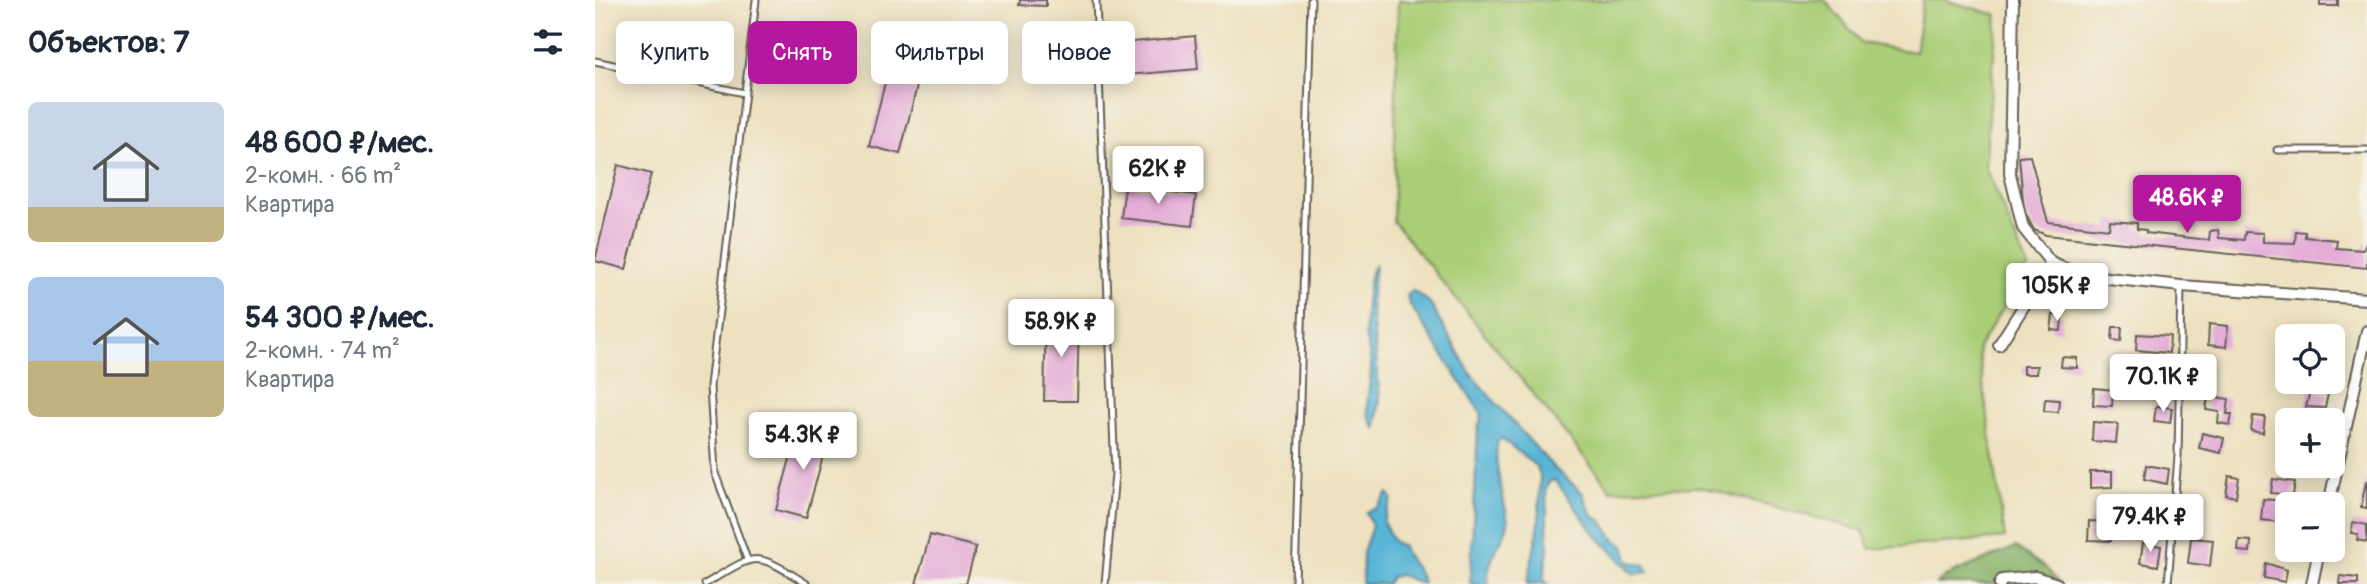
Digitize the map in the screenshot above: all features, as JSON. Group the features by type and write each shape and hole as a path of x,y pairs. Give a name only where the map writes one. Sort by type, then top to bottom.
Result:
{"street":[{"path":"2013,0 2010,174 2023,228 2051,263 2080,275 2181,286 2367,299"},
{"path":"1999,345 2051,263"},
{"path":"2332,492 2367,331"},
{"path":"2312,584 2317,562"},
{"path":"2000,584 2002,580 2035,577 2057,584"}],"lane":[{"path":"747,559 715,473 709,386 756,0"},
{"path":"1096,0 1115,474 1105,584"},
{"path":"1295,584 1311,0"},
{"path":"595,61 744,93"},
{"path":"2277,150 2367,150"},
{"path":"2168,584 2178,456 2181,286"},
{"path":"705,584 747,559 771,561 807,584"}],"green space":[{"path":"1398,0 1825,0 1861,43 1915,52 1923,0 1944,0 1997,15 1985,166 2028,268 1978,348 2005,538 1871,549 1862,530 1701,487 1611,490 1393,221"},
{"path":"2016,547 2048,570 2060,584 1936,584 1945,576"}],"water":[{"path":"1375,265 1371,302 1380,399 1376,429 1367,406 1371,367 1365,324 1368,289"},
{"path":"1412,290 1429,302 1472,376 1553,467 1582,492 1592,515 1602,521 1614,539 1624,546 1629,562 1645,565 1648,572 1634,574 1596,535 1555,480 1550,481 1546,488 1548,551 1543,580 1548,583 1527,584 1539,525 1540,475 1537,467 1501,438 1497,443 1496,453 1507,527 1490,565 1488,584 1470,584 1478,428 1482,415 1410,305 1407,296"},
{"path":"1388,493 1392,499 1383,522 1393,541 1403,547 1423,584 1400,575 1391,577 1387,584 1362,584 1363,552 1372,526 1366,512 1377,508"}],"building":[{"path":"1020,0 1046,0 1046,6 1019,5"},
{"path":"2320,0 2338,0 2338,6 2320,6"},
{"path":"1195,36 1198,69 1135,74 1135,42"},
{"path":"885,84 918,84 900,154 869,146"},
{"path":"2030,156 2048,222 2109,229 2110,221 2137,223 2137,229 2146,230 2146,233 2209,240 2210,231 2218,230 2219,238 2244,240 2245,232 2263,233 2263,242 2295,243 2296,231 2305,232 2305,237 2337,240 2336,248 2363,250 2367,240 2367,268 2046,235 2034,230 2024,211 2019,157"},
{"path":"618,165 651,174 626,269 595,261"},
{"path":"1125,186 1196,195 1192,226 1121,218"},
{"path":"2053,315 2062,316 2061,331 2051,330"},
{"path":"1046,316 1079,317 1077,401 1044,401"},
{"path":"2209,324 2228,326 2226,347 2208,345"},
{"path":"2113,327 2122,327 2121,341 2112,340"},
{"path":"2137,334 2170,336 2169,353 2136,350"},
{"path":"2062,357 2077,358 2077,368 2061,367"},
{"path":"2196,365 2207,367 2206,378 2195,376"},
{"path":"2023,366 2037,366 2036,374 2023,374"},
{"path":"2145,372 2162,373 2160,390 2143,388"},
{"path":"2094,388 2113,390 2112,406 2093,405"},
{"path":"2309,394 2328,394 2325,408 2306,407"},
{"path":"2208,396 2229,399 2227,414 2232,414 2230,425 2218,423 2219,412 2206,410"},
{"path":"2045,399 2059,400 2058,412 2044,411"},
{"path":"2156,406 2172,408 2170,423 2154,421"},
{"path":"2253,416 2265,417 2263,433 2251,431"},
{"path":"2093,422 2118,424 2116,443 2092,441"},
{"path":"799,426 829,434 806,518 776,510"},
{"path":"2202,433 2224,438 2221,453 2199,448"},
{"path":"2146,465 2169,469 2167,484 2144,479"},
{"path":"2090,472 2112,472 2112,487 2090,488"},
{"path":"2229,476 2239,478 2236,497 2226,495"},
{"path":"2273,479 2295,482 2293,492 2271,493"},
{"path":"2367,481 2367,508 2361,507"},
{"path":"2263,499 2275,500 2275,521 2261,520"},
{"path":"2089,521 2112,522 2111,541 2088,540"},
{"path":"2353,522 2367,525 2367,542 2357,540 2358,534 2351,533"},
{"path":"930,535 976,547 966,584 916,584"},
{"path":"2191,538 2213,540 2210,566 2188,563"},
{"path":"2239,540 2251,541 2250,552 2238,551"},
{"path":"2143,543 2161,546 2158,566 2140,563"},
{"path":"2266,563 2287,570 2285,582 2264,578"},
{"path":"2340,576 2358,578 2358,584 2339,584"}]}
